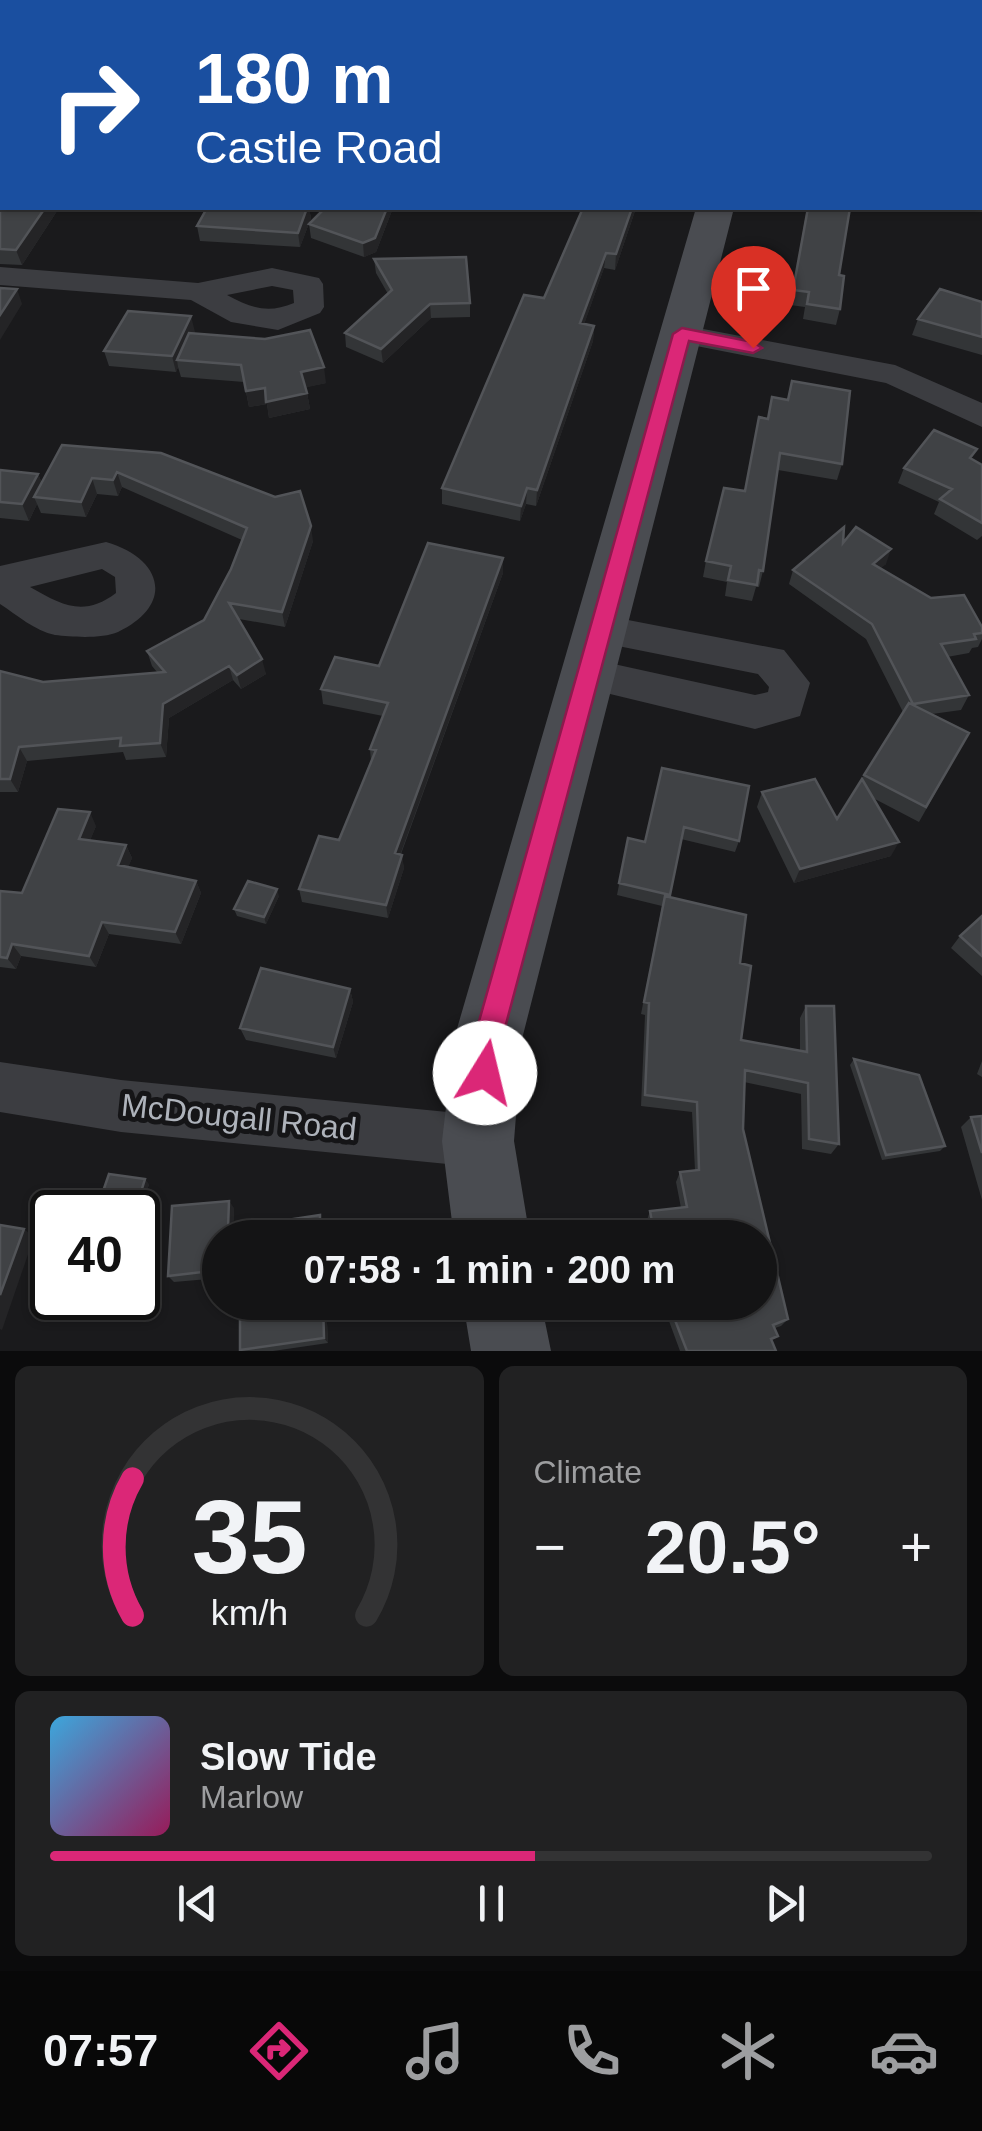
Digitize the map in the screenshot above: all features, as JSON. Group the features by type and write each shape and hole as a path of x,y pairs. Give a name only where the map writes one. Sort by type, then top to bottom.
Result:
{"street":[{"path":"489,1220 478,1142 488,1039 714,210"},
{"path":"0,276 198,292"},
{"path":"682,334 895,375 982,416"},
{"name":"McDougall Road","path":"0,1088 121,1106 478,1142"},
{"path":"505,1320 511,1351"}],"building":[{"path":"0,210 44,210 16,250 0,249"},
{"path":"206,210 306,210 298,233 197,226"},
{"path":"323,210 386,210 375,238 363,243 309,224"},
{"path":"582,210 631,210 616,254 606,253 580,323 594,326 537,490 527,488 521,506 442,488 524,295 544,298"},
{"path":"808,210 850,210 839,275 844,276 840,309 807,304 809,292 793,290"},
{"path":"466,257 470,303 430,304 381,349 345,333 392,290 374,259"},
{"path":"0,288 17,289 0,315"},
{"path":"940,289 982,302 982,337 918,319"},
{"path":"128,311 191,316 172,356 104,351"},
{"path":"310,330 324,367 301,372 307,393 266,402 265,388 246,391 241,365 177,360 189,333 265,339"},
{"path":"792,381 850,391 842,464 780,453 763,571 759,570 757,585 728,580 731,566 706,561 724,488 745,491 759,417 768,419 772,397 788,400"},
{"path":"934,430 977,449 970,458 982,465 982,523 940,499 952,489 904,468"},
{"path":"62,445 161,453 275,497 300,491 311,526 282,612 229,603 262,659 237,675 229,666 163,704 160,743 120,746 121,738 19,747 10,779 0,779 0,671 43,682 165,672 147,651 204,620 247,528 117,472 113,480 92,478 81,502 34,497"},
{"path":"0,470 38,474 22,504 0,502"},
{"path":"844,527 843,543 856,527 891,549 873,564 931,598 964,595 982,633 974,634 976,639 941,644 969,695 913,704 872,624 793,570"},
{"path":"428,543 503,558 395,853 402,855 386,905 299,889 319,836 339,840 376,750 370,749 388,703 321,689 335,657 379,666"},
{"path":"909,703 969,733 926,807 864,775"},
{"path":"662,768 749,786 739,841 684,827 670,895 619,883 628,838 645,842"},
{"path":"815,779 837,819 862,779 899,842 800,869 762,792"},
{"path":"58,809 90,812 79,839 126,845 118,865 196,881 175,932 102,922 89,956 12,944 7,958 0,957 0,891 22,893"},
{"path":"248,881 277,889 264,917 234,909"},
{"path":"665,896 746,915 740,963 751,966 741,1040 807,1052 806,1006 834,1006 839,1144 809,1139 808,1083 745,1070 743,1129 765,1220 652,1220 650,1211 687,1207 680,1172 699,1170 697,1102 645,1095 649,1003 644,1002"},
{"path":"982,916 982,956 960,936"},
{"path":"261,968 350,989 333,1047 240,1028"},
{"path":"854,1059 919,1075 945,1146 886,1155"},
{"path":"982,1116 982,1153 971,1117"},
{"path":"109,1174 145,1179 142,1190 104,1190"},
{"path":"229,1201 228,1220 202,1220 202,1272 168,1276 172,1206"},
{"path":"320,1215 320,1220 287,1220"},
{"path":"0,1225 24,1229 0,1295"},
{"path":"777,1273 788,1319 773,1325 778,1336 771,1339 776,1351 687,1351 675,1320 777,1320"},
{"path":"240,1320 324,1320 324,1338 240,1350"}],"route":[{"path":"485,1073 488,1039 682,334 753,348"}]}
